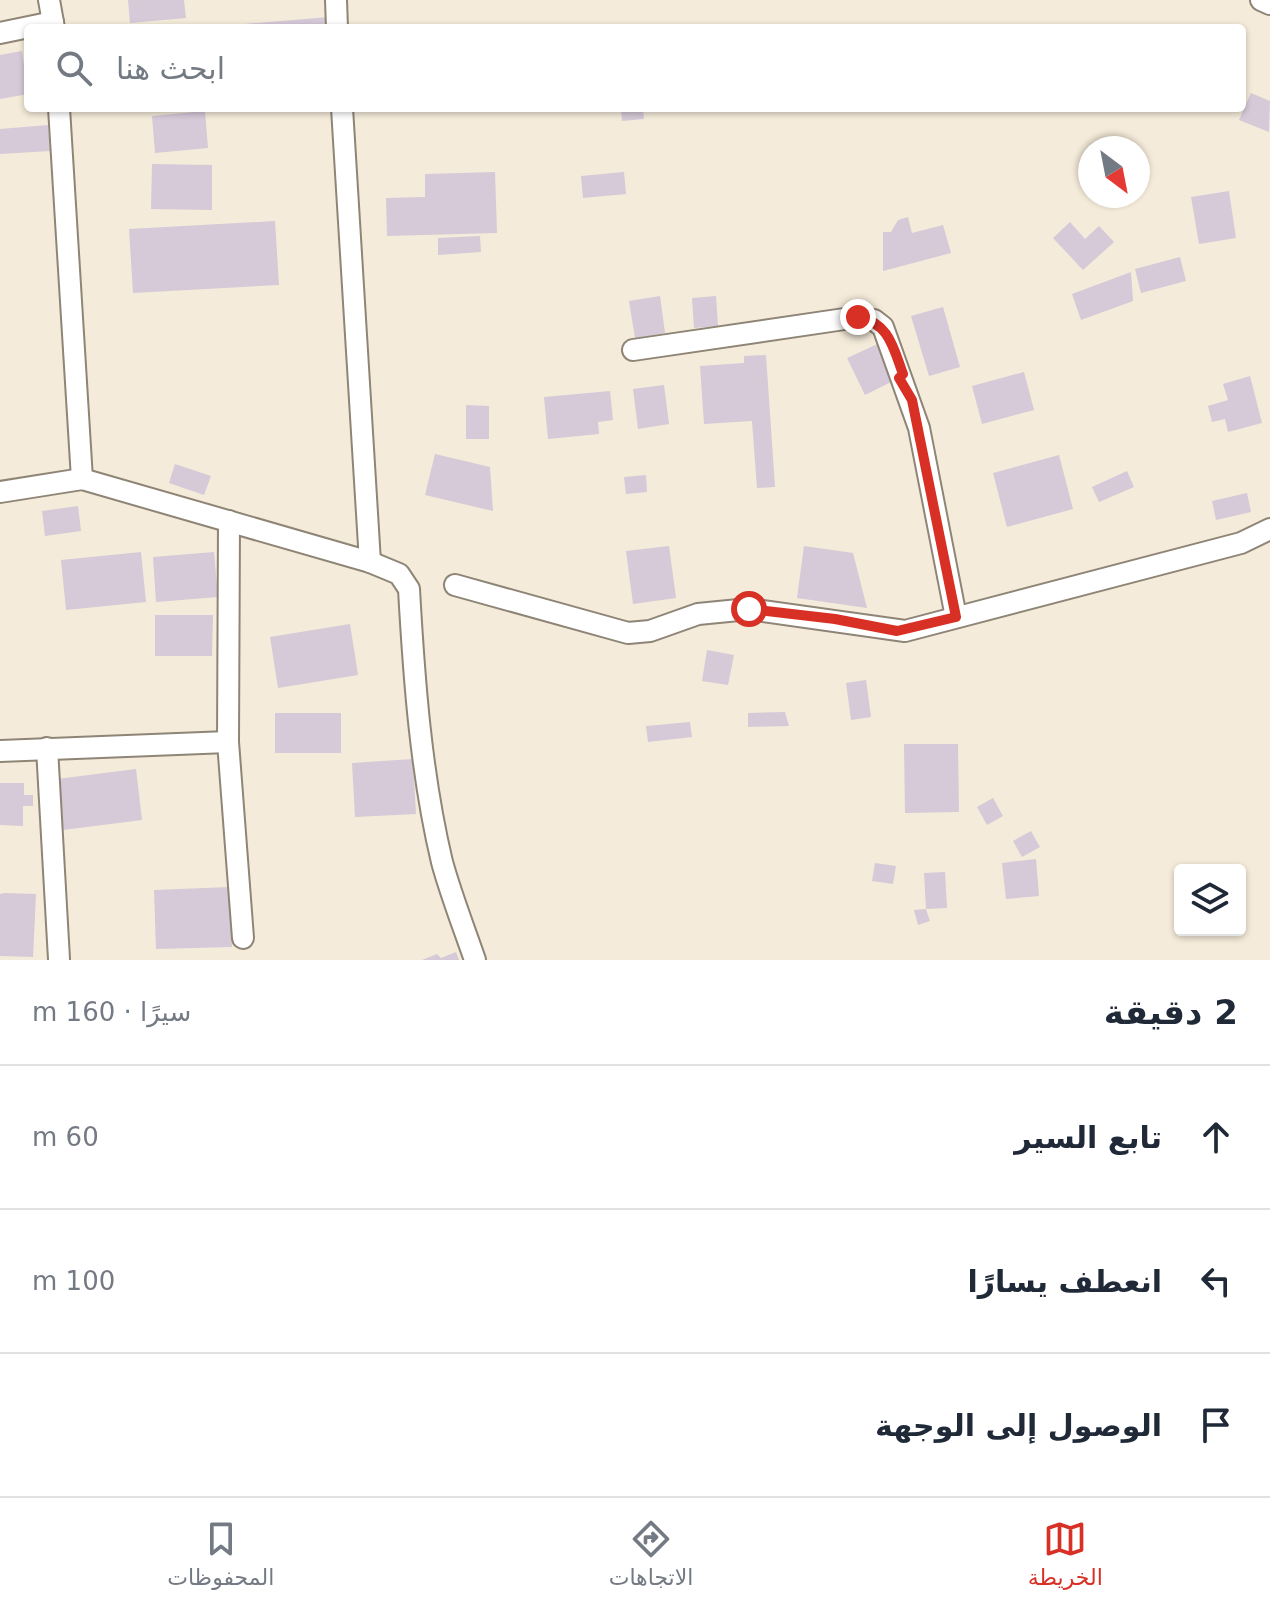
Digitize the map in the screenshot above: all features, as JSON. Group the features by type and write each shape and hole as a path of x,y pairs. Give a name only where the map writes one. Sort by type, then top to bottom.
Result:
{"street":[{"path":"49,0 54,24"},
{"path":"336,0 337,24"},
{"path":"1261,0 1270,4"},
{"path":"0,33 24,29"},
{"path":"59,112 82,479"},
{"path":"342,112 370,562"},
{"path":"633,350 858,317 874,320 883,327 903,374 899,378 912,400 956,617"},
{"path":"0,492 82,479 370,562 399,574 409,589 422,739 443,864 475,960"},
{"path":"229,521 228,742 243,938"},
{"path":"455,585 628,633 650,631 698,614 749,609 835,619 897,631 1241,543 1270,529"},
{"path":"0,751 228,742"},
{"path":"47,748 59,959"}],"building":[{"path":"128,0 184,0 186,18 130,23"},
{"path":"329,17 329,24 245,24"},
{"path":"22,51 24,95 0,99 0,55"},
{"path":"1251,93 1270,101 1269,132 1239,120 1243,112 1246,112"},
{"path":"205,112 208,148 155,153 152,116"},
{"path":"621,112 643,112 644,119 622,121"},
{"path":"48,125 50,151 0,154 0,129"},
{"path":"152,164 212,165 212,210 151,209"},
{"path":"495,172 497,233 387,236 386,198 425,197 425,174"},
{"path":"624,172 626,194 583,198 581,176"},
{"path":"1229,191 1236,238 1199,244 1191,197"},
{"path":"908,217 912,233 943,225 951,253 883,271 883,232 891,232 898,220"},
{"path":"275,221 279,285 133,293 129,229"},
{"path":"1070,222 1085,239 1099,226 1114,242 1083,270 1053,238"},
{"path":"480,236 481,252 438,255 438,238"},
{"path":"1180,257 1186,281 1141,293 1135,269"},
{"path":"1131,272 1133,301 1081,320 1072,294"},
{"path":"660,296 665,333 635,338 629,301"},
{"path":"716,296 718,326 694,328 692,298"},
{"path":"943,307 960,367 929,376 911,316"},
{"path":"882,342 899,378 865,395 847,358"},
{"path":"766,355 775,487 757,488 752,421 704,424 700,366 744,363 744,356"},
{"path":"1024,372 1034,410 982,424 972,386"},
{"path":"1250,376 1262,423 1228,432 1225,419 1212,422 1208,406 1228,400 1223,384"},
{"path":"664,385 669,424 638,429 633,389"},
{"path":"610,391 613,420 598,422 599,434 548,439 544,397"},
{"path":"466,405 489,406 489,439 466,439"},
{"path":"435,454 490,467 493,511 425,495"},
{"path":"1059,455 1073,509 1007,527 993,473"},
{"path":"175,464 211,476 204,495 169,483"},
{"path":"1127,471 1134,487 1099,502 1092,487"},
{"path":"646,475 647,492 626,494 624,477"},
{"path":"1247,493 1251,512 1216,520 1212,501"},
{"path":"78,506 81,531 45,536 42,511"},
{"path":"669,546 676,598 633,604 626,551"},
{"path":"804,546 853,553 867,608 797,598"},
{"path":"141,552 146,602 66,610 61,560"},
{"path":"214,552 218,597 156,602 153,557"},
{"path":"155,615 213,615 212,656 155,656"},
{"path":"350,624 358,675 278,688 270,637"},
{"path":"707,650 734,655 728,685 702,681"},
{"path":"866,680 871,717 851,720 846,683"},
{"path":"785,712 789,726 748,727 748,713"},
{"path":"275,713 341,713 341,753 275,753"},
{"path":"690,722 692,737 648,742 646,726"},
{"path":"904,744 958,744 959,812 905,813"},
{"path":"413,759 416,814 355,817 352,763"},
{"path":"136,769 142,820 55,831 49,780"},
{"path":"0,783 24,783 24,795 33,795 33,806 23,806 23,826 0,825"},
{"path":"993,798 1003,816 987,825 977,807"},
{"path":"1031,831 1040,847 1022,857 1013,841"},
{"path":"1036,859 1039,896 1006,899 1002,863"},
{"path":"875,863 896,866 893,884 872,881"},
{"path":"945,872 947,908 926,909 924,873"},
{"path":"230,887 232,947 156,949 154,890"},
{"path":"0,894 36,894 33,957 0,956"},
{"path":"926,909 930,921 918,925 914,910"},
{"path":"456,952 459,960 422,960 437,954 441,958"}],"route":[{"path":"749,609 835,619 897,631 956,617 912,400 899,378 903,374 883,327 874,320 858,317"}]}
